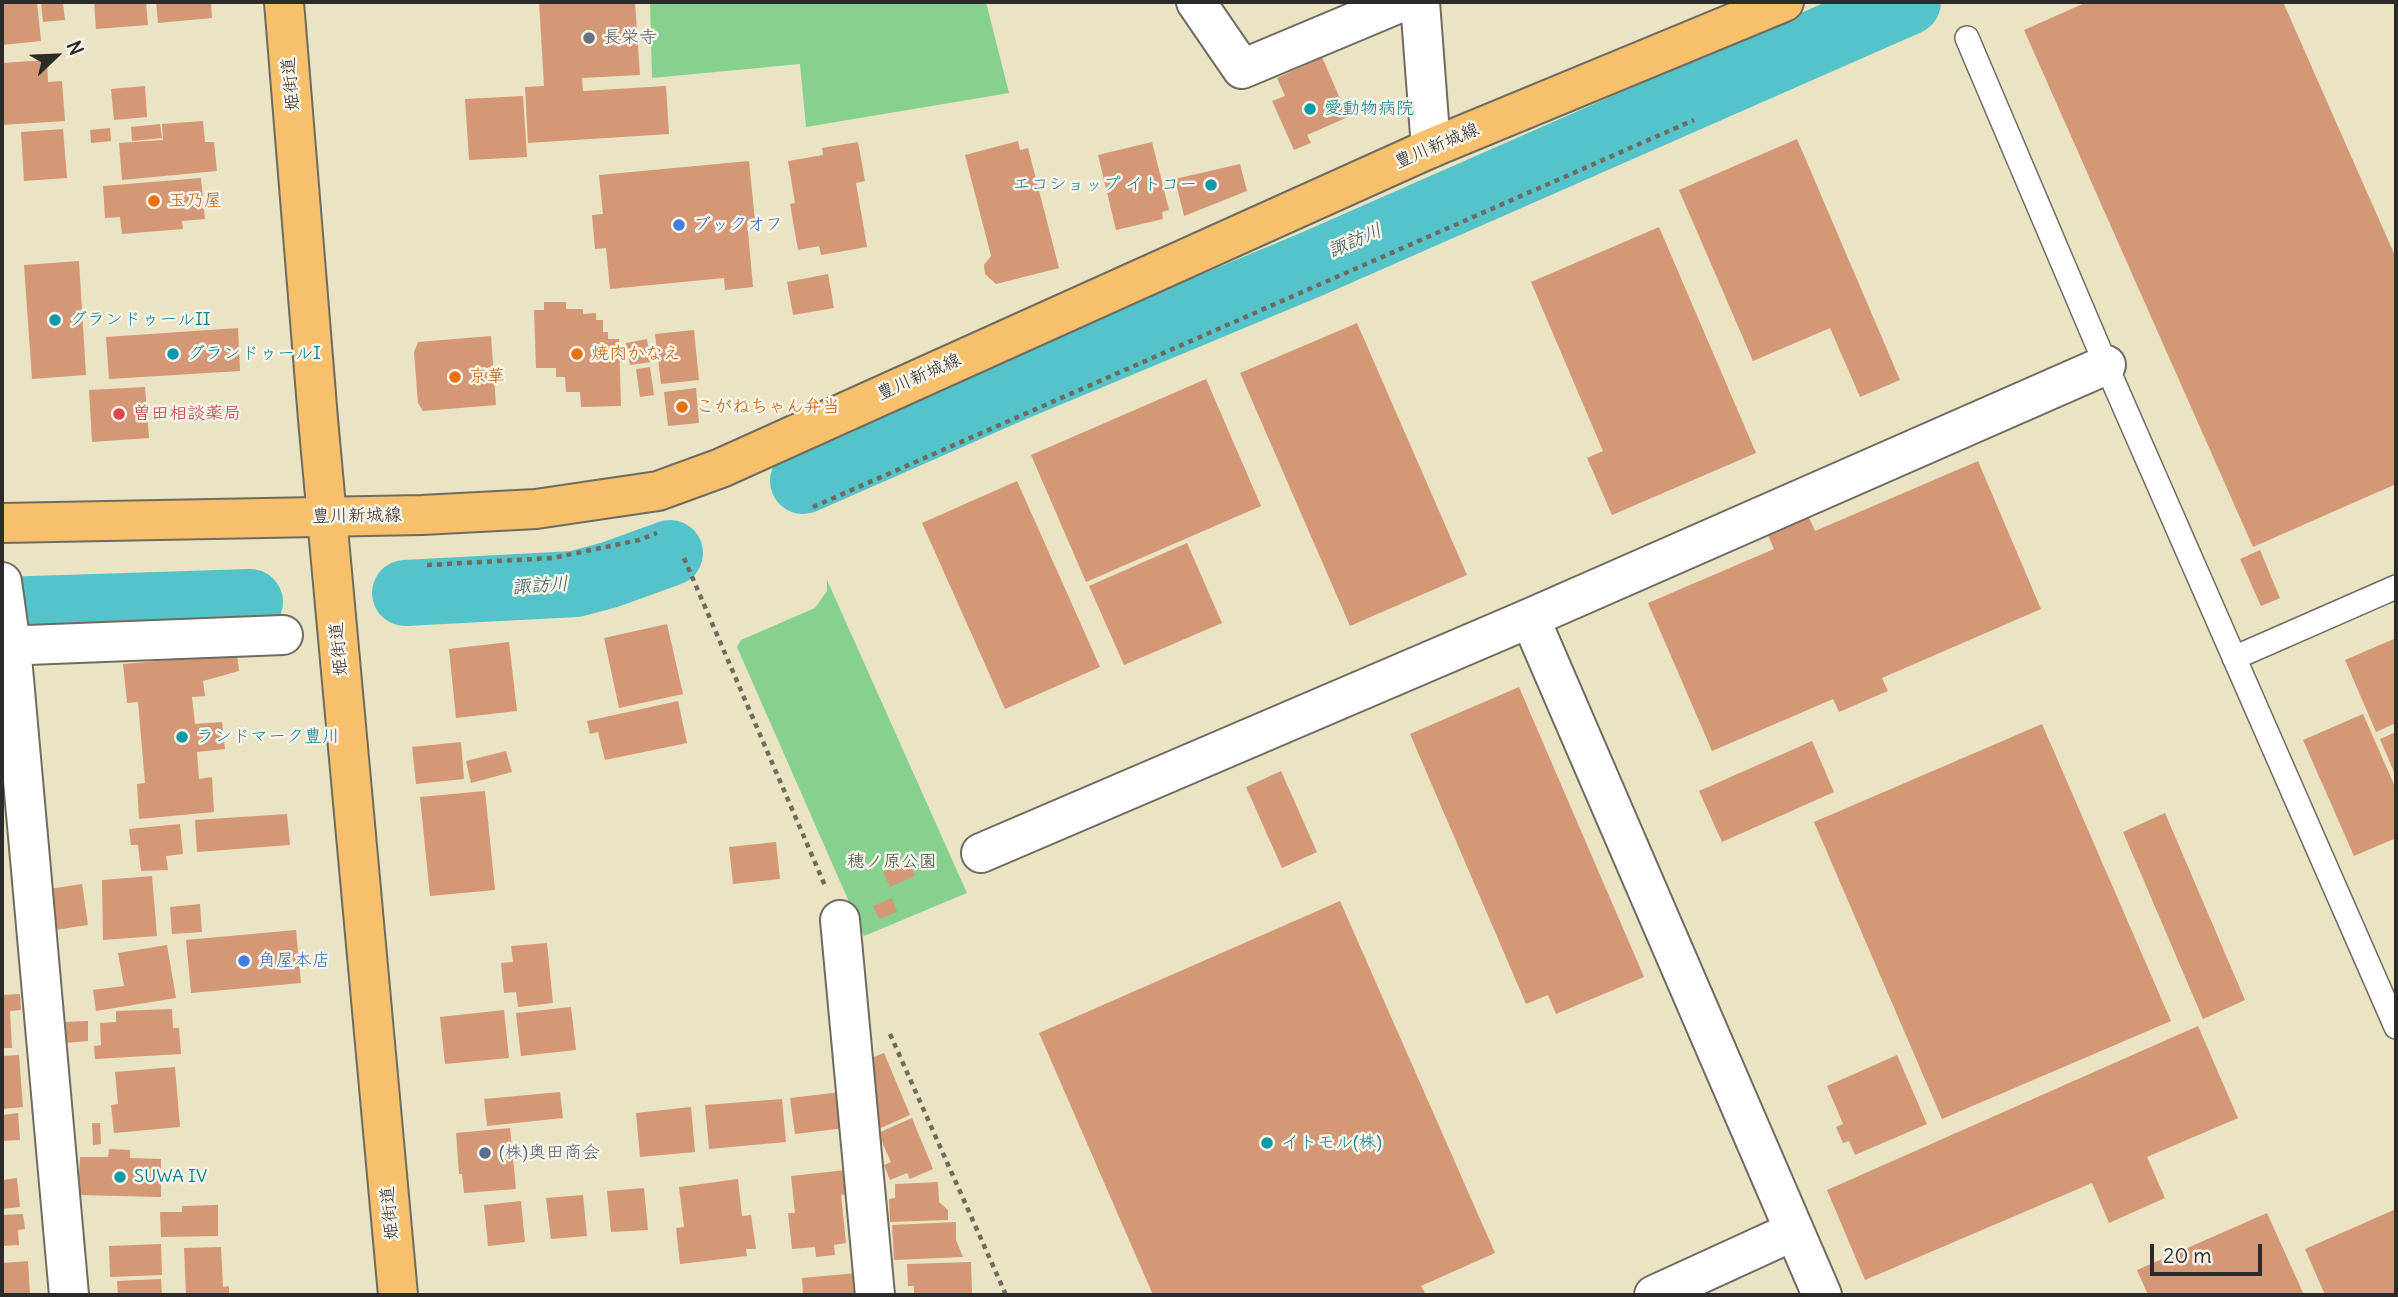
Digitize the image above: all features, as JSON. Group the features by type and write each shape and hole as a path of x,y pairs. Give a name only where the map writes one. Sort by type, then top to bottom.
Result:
{"main road":[{"name":"姫街道","path":"284,2 398,1295"},
{"name":"豊川新城線","path":"2,523 422,515 536,509 657,491 721,468 1431,148 1784,2"}],"street":[{"path":"1196,2 1242,69 1402,2"},
{"path":"1420,2 1431,148"},
{"path":"981,853 1530,618 2106,365"},
{"path":"2,582 69,1295"},
{"path":"1530,618 1822,1295"},
{"path":"7,643 283,635"},
{"path":"840,920 875,1295"},
{"path":"1654,1295 1794,1231"}],"lane":[{"path":"1967,38 2106,365 2396,1027"},
{"path":"2234,657 2396,587"}],"path":[{"path":"813,507 1693,120"},
{"path":"427,565 553,558 639,540 657,533"}],"green space":[{"path":"650,2 986,2 1009,93 806,127 800,64 652,78"},
{"name":"穂ノ原公園","path":"827,580 967,893 864,936 737,647 741,640 815,608 827,591"}],"building":[{"path":"2,2 37,2 41,41 2,45"},
{"path":"41,2 63,2 65,20 43,22"},
{"path":"94,2 146,2 148,25 96,29"},
{"path":"156,2 211,2 212,18 158,23"},
{"name":"長栄寺","path":"539,2 635,2 640,75 582,78 583,91 666,86 669,134 528,143 525,87 544,86"},
{"path":"2087,2 2283,2 2396,258 2396,484 2253,547 2024,30"},
{"name":"愛動物病院","path":"1322,57 1348,117 1307,135 1311,143 1294,150 1272,101 1285,96 1277,78"},
{"path":"47,60 48,82 62,81 65,121 2,125 2,63"},
{"path":"145,86 147,117 114,120 111,89"},
{"path":"523,96 527,157 469,160 465,99"},
{"path":"203,121 205,142 214,142 217,171 122,180 119,143 163,140 162,124"},
{"path":"160,124 162,138 132,141 131,127"},
{"path":"110,128 111,141 91,143 90,130"},
{"path":"63,129 67,178 24,181 21,132"},
{"path":"1797,139 1900,380 1860,397 1830,328 1753,361 1679,190"},
{"path":"1018,141 1020,150 1028,148 1059,268 996,284 985,274 984,265 991,256 965,155"},
{"path":"858,142 865,181 856,183 867,247 821,255 819,246 798,250 790,204 795,203 788,161 823,155 822,148"},
{"path":"1152,142 1169,210 1162,212 1163,219 1116,230 1098,155"},
{"path":"749,161 755,221 747,221 753,287 725,290 724,278 610,289 606,248 595,249 592,215 603,214 599,175"},
{"name":"エコショップ イトコー","path":"1240,164 1247,191 1184,216 1175,179"},
{"name":"玉乃屋","path":"201,178 205,219 182,221 183,229 122,234 120,217 105,218 103,186"},
{"path":"1659,227 1756,453 1612,515 1587,458 1603,451 1531,282"},
{"name":"グランドゥールII","path":"79,261 86,375 32,379 24,265"},
{"path":"828,274 834,308 793,315 787,282"},
{"name":"焼肉かなえ","path":"544,302 566,302 566,309 583,309 583,314 596,313 596,320 603,320 603,332 608,332 608,339 619,339 621,406 581,407 580,392 566,392 565,377 556,377 556,368 536,368 534,310 544,310"},
{"path":"1357,323 1467,575 1350,626 1240,373"},
{"name":"グランドゥールI","path":"238,328 240,371 109,379 106,337"},
{"path":"694,330 699,380 661,384 655,334"},
{"name":"京華","path":"491,336 496,405 423,411 418,403 414,352 418,342"},
{"path":"647,339 651,362 630,365 626,343"},
{"path":"650,367 654,395 640,397 636,369"},
{"path":"1206,379 1261,506 1086,582 1031,455"},
{"name":"曽田相談薬局","path":"145,387 149,438 92,442 89,390"},
{"name":"こがねちゃん弁当","path":"696,388 699,423 668,426 664,392"},
{"path":"1978,461 2041,609 1882,678 1888,691 1839,712 1833,699 1712,751 1648,603 1774,549 1767,533 1808,515 1815,531"},
{"path":"1017,481 1100,667 1005,709 922,523"},
{"path":"1187,543 1222,623 1124,665 1089,586"},
{"path":"2260,550 2280,598 2261,606 2240,559"},
{"path":"667,624 683,694 619,708 604,638"},
{"path":"2396,638 2396,723 2376,732 2345,660"},
{"path":"509,642 517,711 456,718 449,649"},
{"name":"ランドマーク豊川","path":"237,654 239,671 203,681 205,696 192,697 195,724 222,722 225,749 197,752 199,779 212,777 214,812 139,819 137,784 145,783 138,702 127,703 123,664"},
{"path":"1519,687 1644,977 1556,1014 1548,995 1526,1004 1410,734"},
{"path":"678,701 687,743 605,760 598,732 590,734 587,721"},
{"path":"2363,714 2396,789 2396,838 2354,856 2303,740"},
{"path":"2042,724 2171,1021 1942,1119 1814,822"},
{"path":"2396,732 2396,777 2380,739"},
{"path":"1812,741 1834,792 1722,842 1699,791"},
{"path":"461,742 464,779 416,784 412,747"},
{"path":"506,751 512,772 471,783 466,761"},
{"path":"1281,771 1317,852 1282,868 1246,787"},
{"path":"485,791 495,890 430,896 420,797"},
{"path":"2165,813 2245,1000 2203,1019 2123,832"},
{"path":"287,814 290,845 197,852 195,820"},
{"path":"180,824 183,854 166,856 168,870 141,871 138,845 131,845 129,829"},
{"path":"776,842 780,879 733,884 729,847"},
{"path":"908,860 915,876 890,887 883,872"},
{"path":"152,876 157,936 103,940 102,880"},
{"path":"82,884 88,925 55,930 49,889"},
{"path":"892,898 897,912 879,919 873,906"},
{"name":"イトモル(株)","path":"1340,901 1495,1253 1421,1286 1426,1295 1153,1295 1039,1033"},
{"path":"200,904 202,932 172,934 170,907"},
{"name":"角屋本店","path":"296,930 301,983 191,993 186,940"},
{"path":"547,943 553,1003 518,1007 516,992 504,993 501,963 513,962 511,946"},
{"path":"167,945 176,998 96,1011 93,990 124,986 118,953"},
{"path":"20,994 21,1010 10,1011 12,1048 2,1048 2,995"},
{"path":"571,1007 576,1050 521,1056 516,1013"},
{"path":"172,1009 173,1028 179,1028 181,1054 95,1059 94,1046 101,1045 100,1023 116,1022 116,1011"},
{"path":"504,1010 509,1058 445,1064 440,1017"},
{"path":"88,1021 88,1041 65,1043 64,1022"},
{"path":"2198,1026 2238,1118 2147,1157 2165,1198 2109,1223 2092,1183 1865,1280 1827,1190"},
{"path":"884,1053 910,1115 872,1132 866,1060"},
{"path":"19,1055 23,1107 2,1109 2,1056"},
{"path":"1897,1055 1927,1124 1855,1155 1849,1141 1843,1143 1836,1127 1843,1124 1827,1086"},
{"path":"175,1067 180,1127 114,1133 111,1105 118,1104 115,1072"},
{"path":"560,1092 563,1118 487,1126 484,1099"},
{"path":"841,1092 845,1128 795,1134 790,1098"},
{"path":"782,1099 786,1142 709,1149 705,1105"},
{"path":"691,1107 695,1152 640,1157 636,1113"},
{"path":"18,1113 20,1140 2,1141 2,1115"},
{"path":"912,1118 933,1169 910,1179 907,1173 890,1180 884,1165 891,1162 878,1133"},
{"path":"92,1123 100,1123 101,1144 93,1145"},
{"name":"(株)奥田商会","path":"510,1128 516,1189 464,1193 462,1174 459,1174 456,1133"},
{"name":"SUWA IV","path":"109,1149 130,1150 130,1158 161,1159 161,1197 78,1195 80,1157 108,1157"},
{"path":"846,1170 849,1194 841,1195 846,1243 834,1245 835,1255 816,1257 815,1247 792,1249 788,1213 795,1213 791,1176"},
{"path":"17,1178 20,1207 2,1209 2,1180"},
{"path":"738,1179 742,1216 751,1215 756,1249 746,1249 747,1256 680,1264 676,1228 684,1227 679,1187"},
{"path":"938,1182 939,1202 948,1210 948,1220 890,1222 889,1199 895,1198 895,1184"},
{"path":"644,1188 648,1230 611,1232 607,1191"},
{"path":"583,1195 587,1236 551,1239 546,1198"},
{"path":"521,1201 525,1242 488,1246 484,1205"},
{"path":"218,1205 218,1236 161,1237 160,1212 182,1212 182,1206"},
{"path":"2396,1209 2396,1295 2325,1295 2305,1249"},
{"path":"2267,1213 2304,1295 2148,1295 2137,1270"},
{"path":"23,1214 25,1229 18,1230 19,1245 2,1246 2,1215"},
{"path":"956,1222 956,1240 963,1257 894,1260 892,1225"},
{"path":"161,1244 162,1275 110,1277 109,1246"},
{"path":"221,1247 223,1287 229,1286 229,1295 186,1295 184,1248"},
{"path":"28,1261 30,1295 2,1295 2,1263"},
{"path":"971,1262 972,1293 914,1295 914,1286 908,1286 907,1264"},
{"path":"857,1273 858,1295 803,1295 802,1278"},
{"path":"161,1279 162,1295 118,1295 117,1281"}],"waterway":[{"name":"諏訪川","path":"803,481 1010,390 1312,264 1908,2"},
{"name":"諏訪川","path":"405,593 575,584 670,553"},
{"name":"諏訪川","path":"2,610 250,602"}],"place":[{"name":"長栄寺","path":"589,38"},
{"name":"愛動物病院","path":"1310,109"},
{"name":"エコショップ イトコー","path":"1211,185"},
{"name":"玉乃屋","path":"154,201"},
{"name":"ブックオフ","path":"679,225"},
{"name":"グランドゥールII","path":"55,320"},
{"name":"グランドゥールI","path":"173,354"},
{"name":"焼肉かなえ","path":"577,354"},
{"name":"京華","path":"455,377"},
{"name":"こがねちゃん弁当","path":"682,407"},
{"name":"曽田相談薬局","path":"119,414"},
{"name":"ランドマーク豊川","path":"182,737"},
{"name":"角屋本店","path":"244,961"},
{"name":"イトモル(株)","path":"1267,1143"},
{"name":"(株)奥田商会","path":"485,1153"},
{"name":"SUWA IV","path":"120,1177"}]}
